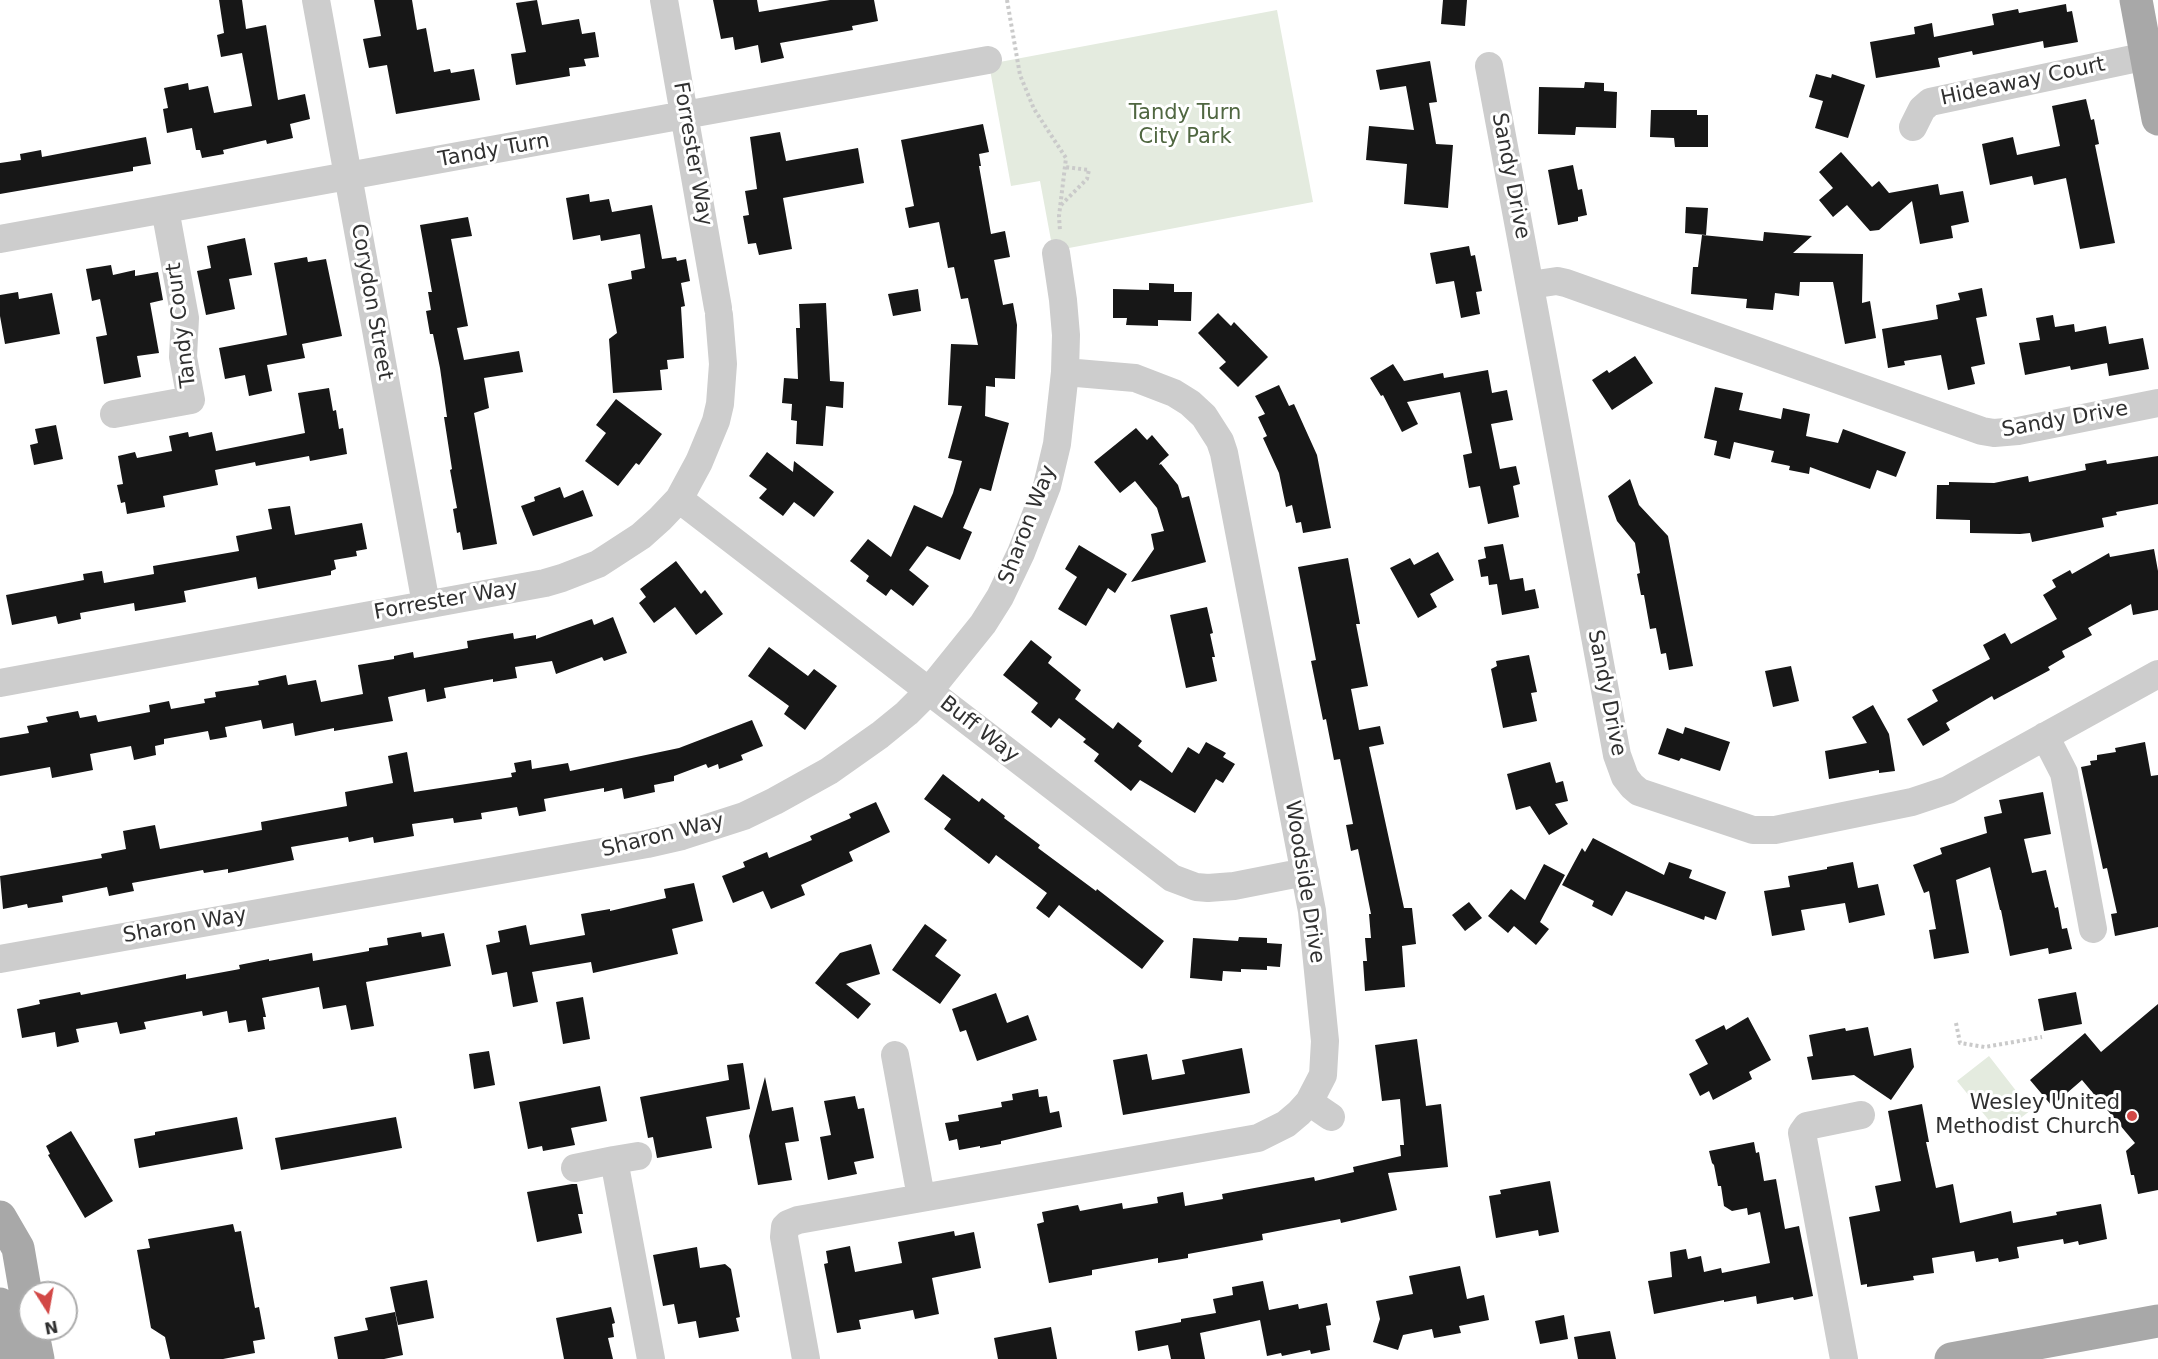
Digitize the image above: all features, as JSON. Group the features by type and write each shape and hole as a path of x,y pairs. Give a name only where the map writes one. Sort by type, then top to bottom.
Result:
{"main road":[{"path":"2136,0 2158,119"},
{"path":"0,1217 18,1248 24,1281"},
{"path":"0,1304 11,1359"},
{"path":"1951,1359 2158,1321"},
{"path":"34,1341 38,1359"}],"street":[{"name":"Corydon Street","path":"316,0 426,604"},
{"name":"Forrester Way","path":"0,683 544,583 598,564 641,536 679,499 709,440 720,404 723,364 719,312 664,0"},
{"name":"Hideaway Court","path":"1913,127 1922,109 1930,102 2147,56"},
{"name":"Tandy Turn","path":"0,239 988,60"},
{"name":"Sandy Drive","path":"1489,66 1617,755 1625,777 1632,786 1639,792 1744,828 1765,831 1927,799 1948,790 2158,674"},
{"name":"Tandy Court","path":"114,414 191,400 183,357 185,318 165,209"},
{"name":"Sharon Way","path":"0,959 648,844 682,836 744,816 803,787 871,742 907,713 929,691 983,624 1000,597 1040,507 1057,444 1065,372 1065,320 1056,253"},
{"name":"Sandy Drive","path":"1530,285 1557,280 1982,431 1994,433 2018,431 2158,403"},
{"name":"Woodside Drive","path":"806,1359 784,1243 784,1227 788,1224 798,1220 921,1197 1258,1138 1320,1109 1325,1041 1312,911 1228,467 1220,441 1204,416 1174,393 1136,378 1065,372"},
{"name":"Buff Way","path":"679,499 1172,878 1196,887 1221,887 1305,872"},
{"path":"2045,736 2064,773 2093,929"},
{"path":"895,1055 921,1197"},
{"path":"1844,1359 1802,1133 1807,1126 1862,1115"},
{"path":"576,1167 626,1158 651,1359"}],"path":[{"path":"1007,0 1020,75 1042,122 1065,153 1059,224 1063,252 1056,253"},
{"path":"1060,206 1088,178 1089,170 1065,167"},
{"path":"1956,1023 1960,1043 1977,1046 1989,1047 2042,1037"}],"green space":[{"name":"Tandy Turn City Park","path":"1277,10 1313,202 1053,251 1040,181 1011,186 989,64"},
{"path":"1989,1056 2031,1110 2000,1134 1957,1081"}],"building":[{"path":"219,0 242,0 246,29 266,25 278,100 305,94 310,119 290,124 293,138 267,144 266,140 223,150 224,154 202,158 200,150 196,150 192,128 167,133 163,109 168,108 164,88 188,83 189,90 208,86 214,113 252,106 242,53 221,57 217,35 224,33"},
{"path":"374,0 412,0 417,30 426,28 434,72 450,69 451,73 474,69 480,100 396,114 387,65 369,68 363,39 381,36"},
{"path":"537,0 542,25 579,19 582,34 595,32 599,57 584,59 586,66 569,68 570,76 516,85 511,54 526,52 516,3"},
{"path":"713,0 757,0 759,12 830,0 874,0 878,21 852,26 853,30 780,43 784,58 761,63 758,45 735,50 733,37 721,39"},
{"path":"1443,0 1467,0 1465,26 1441,24"},
{"path":"2066,4 2067,12 2072,11 2078,42 2044,48 2043,41 1973,55 1972,51 1938,58 1940,67 1876,78 1870,42 1915,34 1914,27 1932,23 1934,37 1994,25 1992,14 2018,9 2019,13"},
{"path":"1430,61 1437,102 1429,103 1436,144 1453,145 1448,208 1404,204 1407,164 1366,160 1369,126 1414,130 1406,86 1380,90 1376,70"},
{"path":"1816,74 1831,78 1832,74 1865,85 1848,138 1815,128 1823,101 1809,97"},
{"path":"1585,82 1604,83 1604,91 1617,92 1616,128 1576,127 1575,135 1538,134 1539,87 1584,88"},
{"path":"2086,99 2091,120 2094,119 2099,144 2095,145 2115,243 2080,249 2066,178 2034,185 2032,176 1990,185 1982,144 2013,137 2017,155 2060,146 2052,106"},
{"path":"1651,110 1697,110 1697,115 1708,115 1708,147 1675,147 1674,138 1650,137"},
{"path":"983,124 989,152 979,154 981,166 979,166 991,234 1005,231 1010,257 994,260 1003,305 1013,303 1017,325 1015,379 995,378 995,387 986,386 985,416 1009,423 991,491 980,488 963,528 972,532 960,560 927,546 909,570 929,586 913,606 891,589 886,596 866,581 869,576 850,561 868,539 891,557 914,505 942,518 953,493 962,461 948,458 962,406 948,405 951,344 978,345 968,298 961,299 954,267 948,268 939,222 909,228 905,208 914,206 901,140"},
{"path":"780,132 786,161 858,148 864,183 783,198 792,249 759,255 756,243 748,244 743,216 749,215 745,191 757,189 750,137"},
{"path":"146,137 151,164 133,167 133,171 0,194 0,163 21,160 20,154 41,150 42,157"},
{"path":"1841,152 1872,187 1879,181 1889,193 1938,184 1940,195 1963,191 1969,222 1951,226 1953,238 1920,244 1912,201 1879,230 1870,231 1847,205 1833,217 1819,200 1833,188 1819,172"},
{"path":"1573,165 1578,190 1582,189 1587,215 1578,217 1578,221 1558,225 1548,170"},
{"path":"589,194 590,202 609,199 612,212 652,205 662,259 676,257 677,261 686,259 690,281 681,283 685,306 681,307 684,358 667,360 668,369 660,370 662,390 613,393 609,339 617,333 608,284 632,279 631,271 645,268 640,234 601,241 600,235 573,240 566,198"},
{"path":"1686,207 1708,208 1706,235 1685,233"},
{"path":"468,217 472,236 451,239 468,326 457,328 464,360 519,351 523,372 484,378 489,408 474,413 497,544 463,550 460,532 457,533 453,509 457,508 450,470 452,469 444,417 447,417 440,368 426,311 431,310 428,292 432,292 420,225"},
{"path":"1764,232 1812,236 1793,253 1863,254 1862,303 1870,301 1876,338 1845,344 1833,282 1800,282 1799,296 1775,293 1773,310 1746,308 1747,299 1691,294 1693,267 1698,267 1702,235 1763,241"},
{"path":"245,238 252,275 229,279 235,309 206,315 197,271 211,268 207,246"},
{"path":"1469,246 1471,256 1475,255 1482,291 1476,292 1480,314 1461,318 1454,281 1436,284 1430,253"},
{"path":"307,257 308,262 326,259 342,336 302,344 305,358 267,365 272,391 249,396 245,375 225,379 219,348 287,335 274,263"},
{"path":"111,265 113,275 135,270 135,276 158,272 163,300 150,303 159,353 137,356 141,377 104,384 96,337 107,335 100,299 92,301 86,269"},
{"path":"1149,283 1174,284 1174,292 1192,292 1191,321 1158,320 1158,326 1126,325 1127,318 1113,318 1113,289 1149,290"},
{"path":"1982,288 1987,316 1976,318 1985,364 1971,367 1975,384 1948,390 1941,355 1904,361 1905,365 1888,368 1882,329 1938,319 1936,305 1960,300 1958,293"},
{"path":"918,289 921,311 893,316 888,294"},
{"path":"18,292 19,299 52,293 60,334 5,344 0,316 0,295"},
{"path":"826,303 830,381 844,382 843,408 826,406 823,446 796,444 797,421 791,420 792,404 782,403 784,378 798,379 796,328 800,328 799,304"},
{"path":"1218,313 1231,326 1234,322 1268,357 1238,387 1219,368 1226,362 1198,333"},
{"path":"2053,315 2055,327 2074,324 2075,332 2106,326 2109,344 2143,338 2149,369 2109,376 2107,363 2071,370 2070,366 2025,375 2019,343 2040,340 2036,318"},
{"path":"1635,356 1653,383 1612,410 1592,380 1607,370 1609,373"},
{"path":"1393,364 1404,381 1443,373 1444,378 1488,370 1492,393 1507,390 1513,420 1491,424 1500,469 1516,466 1520,484 1513,486 1519,517 1488,524 1480,486 1469,488 1463,455 1472,453 1460,392 1407,402 1418,424 1402,432 1383,395 1381,396 1370,378"},
{"path":"1279,385 1289,406 1294,404 1317,455 1331,528 1303,533 1301,522 1296,523 1292,505 1286,507 1279,473 1263,438 1267,436 1258,417 1265,414 1255,396"},
{"path":"1715,387 1743,393 1739,410 1781,419 1783,408 1810,414 1806,436 1838,443 1843,429 1906,452 1896,477 1877,470 1870,489 1810,467 1809,474 1789,470 1790,466 1771,462 1774,451 1734,442 1730,459 1714,455 1717,441 1704,438"},
{"path":"329,388 339,429 343,428 347,454 310,461 309,456 256,466 255,462 215,470 218,485 163,496 165,507 127,514 125,502 121,503 117,485 123,484 118,456 135,452 137,458 172,451 169,436 188,432 189,437 212,432 216,451 305,433 298,393"},
{"path":"616,399 662,434 639,465 636,463 618,486 585,461 606,433 596,425"},
{"path":"56,425 63,459 34,465 30,445 38,443 35,429"},
{"path":"1136,428 1147,440 1152,435 1169,455 1159,465 1161,464 1178,485 1182,498 1189,496 1206,562 1131,582 1154,549 1151,534 1164,531 1157,508 1135,481 1120,493 1094,462"},
{"path":"767,452 793,472 794,461 834,492 814,517 794,502 783,516 759,498 767,489 749,476"},
{"path":"2158,456 2158,504 2116,512 2117,515 2102,518 2104,527 2032,542 2030,533 1970,533 1970,520 1936,519 1937,485 1949,485 1949,482 1994,483 2028,476 2029,482 2086,470 2085,464 2106,460 2107,464"},
{"path":"1630,479 1639,505 1668,536 1693,666 1669,670 1666,653 1661,654 1656,628 1650,629 1644,595 1641,595 1637,574 1640,573 1635,543 1617,521 1608,496"},
{"path":"560,487 564,498 583,490 593,516 533,536 521,506 535,501 534,497"},
{"path":"290,506 295,535 362,523 367,549 356,551 357,556 334,560 336,569 331,571 331,575 258,589 256,577 184,591 186,602 135,611 134,603 80,613 81,619 58,624 56,616 12,625 6,595 84,580 83,574 102,571 104,583 154,574 153,566 239,551 236,536 272,529 268,509"},
{"path":"1503,544 1510,580 1523,578 1525,591 1535,589 1539,608 1502,615 1497,584 1489,585 1488,576 1481,577 1478,560 1486,558 1484,547"},
{"path":"1079,545 1127,574 1115,593 1108,588 1086,626 1058,609 1077,577 1065,569"},
{"path":"2154,549 2158,571 2158,610 2133,615 2131,604 2088,628 2092,635 2062,651 2065,657 2048,667 2050,670 1994,700 1992,696 1946,723 1950,730 1923,746 1907,719 1938,701 1932,690 1990,659 1983,645 2005,633 2011,644 2057,619 2043,595 2056,587 2052,580 2070,570 2072,574 2109,553 2110,557"},
{"path":"1438,552 1454,580 1430,594 1437,607 1418,618 1390,568 1410,558 1414,565"},
{"path":"1348,558 1360,624 1356,624 1368,686 1351,689 1359,730 1380,726 1384,744 1369,747 1404,908 1412,908 1416,944 1402,946 1405,987 1365,991 1363,961 1367,961 1365,938 1371,938 1369,914 1371,914 1358,849 1351,851 1346,825 1353,824 1340,759 1334,760 1326,719 1323,720 1311,661 1316,660 1298,567"},
{"path":"676,561 701,594 705,590 723,614 696,635 675,607 654,623 639,603 646,597 640,589"},
{"path":"1207,607 1213,633 1210,634 1217,681 1186,688 1170,615"},
{"path":"613,617 627,653 604,661 602,657 556,674 552,661 515,667 517,678 493,682 493,679 444,688 446,698 427,702 425,689 388,697 393,721 334,731 334,728 295,736 293,723 263,729 261,720 225,727 227,737 210,740 208,731 164,739 164,744 155,746 156,755 134,760 131,746 90,754 93,770 52,778 50,767 0,776 0,738 29,733 27,726 48,722 46,717 78,711 80,718 96,715 98,722 150,712 149,705 169,701 171,709 205,703 204,699 216,697 215,692 259,685 258,681 286,675 288,685 316,680 321,702 363,694 358,665 394,659 394,656 413,652 414,658 468,648 467,641 513,633 514,639 536,635 536,639 592,619 594,625"},
{"path":"1031,640 1052,657 1048,663 1081,690 1075,699 1113,729 1118,722 1142,741 1138,746 1172,773 1188,747 1199,754 1206,742 1226,753 1223,757 1235,764 1223,783 1216,779 1195,813 1140,780 1131,791 1094,761 1099,754 1083,742 1086,739 1059,718 1051,728 1031,712 1038,703 1003,675"},
{"path":"769,647 808,676 814,669 837,686 805,730 784,714 789,706 748,676"},
{"path":"1529,655 1537,692 1531,693 1537,721 1503,728 1491,669 1497,666 1496,661"},
{"path":"1791,666 1799,701 1773,707 1765,671"},
{"path":"1873,705 1889,734 1895,771 1879,773 1879,770 1829,779 1825,751 1867,743 1852,717"},
{"path":"752,720 763,746 741,755 743,760 719,769 718,764 708,768 706,764 674,776 674,781 654,785 655,792 624,799 622,788 604,792 604,788 544,799 546,811 519,816 517,807 481,813 482,819 454,823 453,818 412,824 414,836 374,843 373,837 349,842 348,837 291,847 294,860 228,873 228,869 204,873 203,870 132,883 134,891 109,896 107,887 62,896 63,902 28,908 27,904 3,909 0,876 102,858 101,854 126,849 123,831 155,825 160,849 262,830 261,822 347,806 345,792 393,783 388,756 407,752 414,792 512,777 511,773 516,772 514,763 531,760 532,769 568,763 570,771 679,748"},
{"path":"1685,727 1730,742 1720,771 1681,758 1679,761 1658,754 1667,728 1683,734"},
{"path":"2145,742 2151,776 2158,775 2158,927 2115,936 2111,914 2117,913 2107,868 2103,869 2081,767 2091,765 2090,761 2097,760 2097,755 2116,752 2115,748"},
{"path":"1550,762 1556,783 1563,781 1568,801 1555,804 1568,824 1549,835 1530,806 1516,810 1507,774"},
{"path":"943,774 979,802 982,798 1040,845 1038,848 1096,891 1097,889 1164,941 1142,969 1059,905 1049,918 1036,908 1047,893 996,855 989,864 944,829 951,819 924,799"},
{"path":"2043,792 2051,834 2024,839 2032,873 2046,870 2055,908 2058,907 2062,929 2067,928 2072,949 2049,954 2048,948 2010,956 1990,867 1956,880 1969,953 1934,959 1929,930 1936,929 1929,891 1924,893 1913,865 1942,854 1940,848 1987,833 1984,817 2002,813 1999,800"},
{"path":"876,802 890,832 849,852 853,861 801,885 805,895 771,909 763,891 733,903 722,876 745,867 743,862 767,852 769,858 812,840 810,836 851,818 849,814"},
{"path":"1593,838 1664,875 1669,862 1692,870 1689,878 1726,892 1716,920 1705,916 1704,920 1626,891 1612,916 1592,906 1594,901 1562,885 1582,848 1585,852"},
{"path":"1853,862 1858,888 1878,884 1885,915 1849,923 1845,903 1801,910 1805,930 1772,936 1764,891 1790,887 1788,876"},
{"path":"1544,864 1565,875 1540,922 1549,929 1536,945 1514,926 1508,933 1488,916 1511,889 1525,900"},
{"path":"694,883 703,921 672,929 678,954 593,973 591,962 532,972 538,1002 513,1007 507,972 492,975 486,945 500,942 498,931 526,925 530,945 585,935 581,914 610,909 610,911 666,898 664,889"},
{"path":"1469,902 1482,918 1465,931 1452,915"},
{"path":"925,924 947,940 935,956 961,975 940,1004 892,970"},
{"path":"421,932 422,937 444,933 451,966 366,982 374,1026 351,1030 346,1005 323,1009 319,987 262,998 266,1017 263,1017 265,1029 248,1032 246,1020 229,1023 227,1011 203,1016 202,1011 144,1022 146,1029 120,1034 117,1022 76,1029 79,1042 57,1047 55,1032 22,1038 17,1009 40,1004 39,1000 80,992 81,995 186,974 186,979 240,969 239,965 269,959 269,961 312,953 313,961 369,951 369,948 388,945 387,938"},
{"path":"1239,937 1267,938 1267,943 1282,944 1280,967 1267,966 1267,970 1241,969 1241,972 1223,971 1222,981 1190,978 1193,938 1238,941"},
{"path":"871,944 880,974 846,984 871,1004 858,1019 815,983 840,953"},
{"path":"2076,992 2082,1024 2044,1031 2038,999"},
{"path":"996,993 1007,1023 1028,1015 1037,1040 977,1061 966,1030 960,1032 952,1009"},
{"path":"583,997 590,1039 563,1044 556,1002"},
{"name":"Wesley United Methodist Church","path":"2158,1004 2158,1190 2138,1194 2126,1151 2135,1143 2082,1080 2052,1106 2030,1080 2085,1033 2101,1052"},
{"path":"1748,1017 1771,1060 1749,1072 1752,1079 1713,1100 1709,1091 1700,1096 1689,1074 1708,1064 1695,1040 1724,1025 1726,1030"},
{"path":"1868,1027 1874,1056 1911,1048 1914,1067 1891,1100 1854,1075 1812,1080 1807,1057 1813,1056 1809,1035 1845,1028 1846,1031"},
{"path":"1417,1039 1426,1106 1441,1104 1448,1167 1388,1173 1397,1210 1341,1223 1340,1219 1262,1234 1263,1240 1188,1254 1188,1258 1158,1263 1158,1258 1092,1270 1092,1275 1049,1283 1037,1224 1044,1222 1042,1212 1078,1205 1080,1211 1122,1203 1123,1209 1158,1203 1157,1197 1183,1192 1185,1206 1223,1199 1222,1194 1314,1177 1315,1181 1354,1172 1353,1167 1401,1156 1400,1145 1404,1145 1400,1099 1382,1101 1375,1045"},
{"path":"1242,1048 1250,1093 1123,1115 1113,1060 1147,1054 1152,1080 1185,1074 1182,1060"},
{"path":"489,1051 495,1085 474,1089 469,1054"},
{"path":"743,1063 750,1109 706,1117 712,1148 657,1158 653,1137 648,1138 640,1097 729,1080 727,1065"},
{"path":"765,1077 772,1111 793,1107 799,1141 785,1143 792,1180 758,1185 749,1136"},
{"path":"600,1086 607,1121 571,1128 575,1145 543,1151 542,1146 528,1149 519,1102"},
{"path":"1038,1089 1039,1097 1047,1096 1050,1113 1059,1111 1062,1127 980,1148 980,1146 959,1150 957,1139 949,1141 945,1123 959,1121 958,1115 1002,1107 1001,1102 1013,1100 1012,1094"},
{"path":"855,1096 858,1109 864,1108 874,1158 854,1162 857,1174 828,1180 820,1137 831,1135 824,1101"},
{"path":"1922,1104 1929,1142 1926,1142 1936,1188 1953,1184 1960,1223 2011,1211 2013,1223 2101,1204 2107,1239 2079,1245 2078,1241 2064,1244 2063,1239 2017,1247 2019,1258 1999,1262 1998,1258 1976,1262 1974,1251 1932,1258 1934,1273 1913,1276 1914,1280 1867,1287 1867,1284 1861,1285 1849,1217 1880,1211 1875,1186 1901,1181 1888,1111"},
{"path":"237,1117 243,1149 139,1168 134,1139 155,1135 155,1132"},
{"path":"396,1117 402,1148 281,1170 275,1138"},
{"path":"71,1131 113,1201 85,1218 48,1155 50,1154 46,1146"},
{"path":"1754,1142 1756,1153 1759,1152 1764,1181 1776,1179 1785,1229 1799,1226 1813,1296 1794,1300 1793,1297 1757,1304 1756,1296 1654,1314 1648,1281 1672,1277 1670,1252 1686,1249 1688,1259 1701,1256 1704,1272 1721,1268 1722,1273 1770,1263 1760,1212 1748,1215 1747,1208 1732,1211 1724,1206 1721,1186 1718,1186 1709,1151"},
{"path":"1550,1181 1559,1232 1539,1236 1538,1230 1496,1238 1489,1196 1501,1194 1500,1190"},
{"path":"577,1184 583,1214 578,1214 582,1233 537,1242 527,1192"},
{"path":"233,1224 235,1232 241,1231 255,1308 259,1307 265,1339 253,1341 255,1353 223,1359 170,1359 165,1337 151,1328 137,1250 150,1248 148,1239"},
{"path":"954,1231 955,1236 974,1232 981,1268 932,1278 939,1314 915,1319 913,1310 859,1320 861,1329 837,1333 824,1264 828,1263 826,1251 850,1246 855,1272 902,1263 898,1242"},
{"path":"697,1247 700,1268 725,1264 731,1269 740,1317 736,1318 739,1331 699,1338 696,1321 678,1324 674,1304 663,1306 653,1255"},
{"path":"1460,1266 1467,1299 1484,1295 1489,1320 1459,1326 1461,1333 1434,1338 1432,1329 1403,1335 1398,1350 1373,1342 1380,1319 1376,1301 1413,1294 1409,1276"},
{"path":"427,1280 434,1318 398,1325 390,1287"},
{"path":"1263,1281 1269,1310 1298,1304 1299,1309 1327,1303 1331,1325 1326,1326 1330,1350 1311,1354 1310,1350 1282,1356 1281,1353 1267,1356 1260,1320 1200,1333 1205,1359 1171,1359 1168,1345 1138,1351 1135,1331 1216,1313 1213,1299 1233,1295 1232,1287"},
{"path":"611,1307 615,1323 612,1324 614,1337 608,1338 613,1359 564,1359 556,1318"},
{"path":"395,1312 403,1355 384,1359 338,1359 334,1337 368,1330 365,1318"},
{"path":"1564,1315 1568,1339 1540,1344 1535,1321"},
{"path":"1051,1327 1057,1359 998,1359 994,1338"},
{"path":"1610,1331 1616,1359 1578,1359 1574,1337"}],"place":[{"name":"Wesley United Methodist Church","path":"2132,1116"}]}
